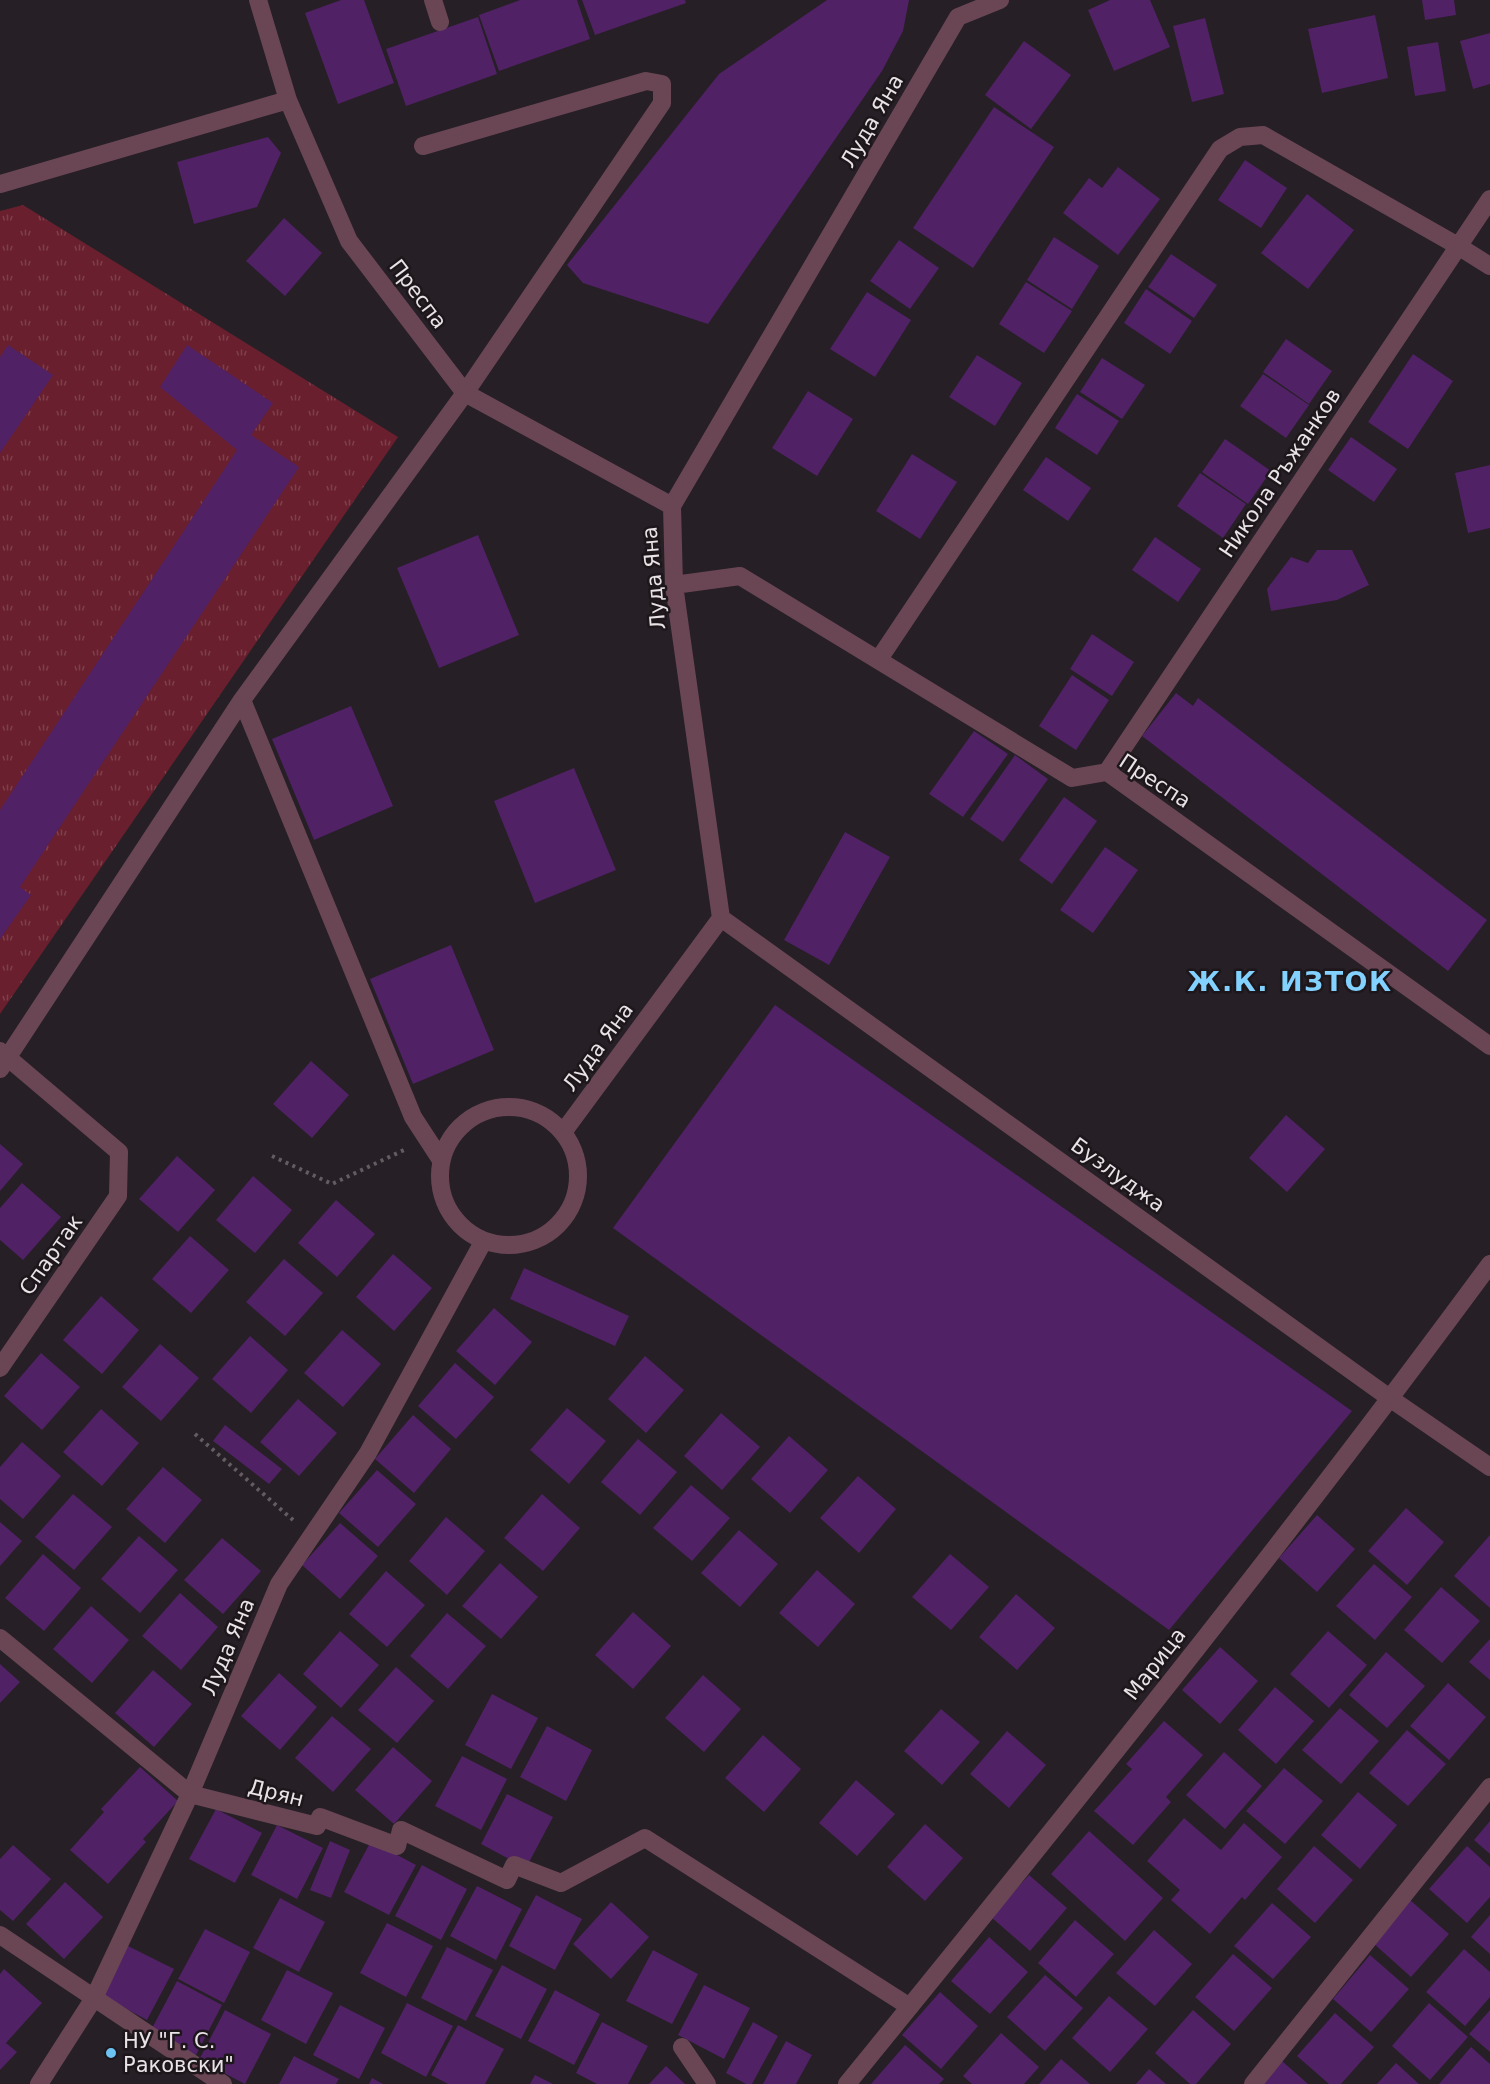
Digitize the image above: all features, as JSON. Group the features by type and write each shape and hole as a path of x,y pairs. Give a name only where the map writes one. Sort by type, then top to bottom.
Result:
{"street":[{"name":"Преспа","path":"258,0 288,100 349,241 465,393 672,506"},
{"path":"433,0 440,22"},
{"name":"Луда Яна","path":"564,1131 721,918 674,585 672,506 957,9 1000,0"},
{"path":"3,1059 242,700 465,393 662,103 662,84 646,81 423,146"},
{"path":"0,184 288,100"},
{"path":"879,659 1220,149 1240,137 1263,135 1490,266"},
{"name":"Никола Ръжанков","path":"1107,772 1490,199"},
{"name":"Преспа","path":"674,585 740,576 1072,778 1107,772 1490,1046"},
{"path":"242,700 413,1117 441,1160"},
{"name":"Бузлуджа","path":"721,918 1391,1399 1490,1467"},
{"name":"Спартак","path":"0,1368 118,1197 119,1152 3,1059"},
{"path":"510,1106 540,1112 564,1131 580,1165 576,1201 554,1231 520,1246 483,1242 462,1229 447,1209 440,1185 441,1160 455,1132 480,1113 510,1106"},
{"name":"Луда Яна","path":"39,2084 94,1998 190,1794 279,1584 368,1453 483,1242"},
{"name":"Марица","path":"847,2084 1041,1846 1391,1399 1490,1264"},
{"name":"Дрян","path":"0,1638 190,1794 317,1826 320,1817 397,1846 401,1830 507,1880 514,1865 561,1883 645,1838 910,2007"},
{"path":"1253,2084 1490,1787"},
{"path":"0,1935 223,2084"},
{"path":"682,2047 707,2084"}],"path":[{"path":"272,1156 332,1184 427,1139"},
{"path":"195,1434 312,1536"}],"green space":[{"path":"23,205 398,437 0,1014 0,211"}],"building":[{"path":"341,0 364,0 394,83 338,104 305,13"},
{"path":"520,0 577,0 590,39 499,71 479,15"},
{"path":"582,0 685,0 686,3 595,35"},
{"path":"827,0 909,0 903,31 882,71 708,324 583,283 567,265 719,74"},
{"path":"1110,0 1150,0 1170,47 1114,71 1088,10"},
{"path":"1422,0 1454,0 1456,15 1425,20"},
{"path":"1375,15 1388,78 1322,93 1308,29"},
{"path":"478,17 497,74 406,106 386,49"},
{"path":"1205,18 1224,94 1192,102 1173,26"},
{"path":"1490,33 1490,84 1473,89 1460,41"},
{"path":"1024,41 1071,75 1031,129 985,95"},
{"path":"1438,42 1446,91 1415,96 1407,47"},
{"path":"994,107 1054,147 973,268 913,228"},
{"path":"268,137 281,153 257,207 194,224 177,162"},
{"path":"1245,160 1287,188 1261,228 1218,200"},
{"path":"1118,167 1160,199 1118,255 1063,213 1089,178 1102,188"},
{"path":"1307,194 1354,230 1308,289 1261,253"},
{"path":"284,218 322,253 285,296 246,261"},
{"path":"1054,237 1099,266 1072,309 1027,280"},
{"path":"899,240 939,268 910,309 870,281"},
{"path":"1171,254 1217,285 1194,318 1148,287"},
{"path":"1026,282 1072,311 1044,353 999,324"},
{"path":"1146,289 1192,321 1170,354 1124,323"},
{"path":"867,292 911,320 875,377 830,349"},
{"path":"1286,339 1332,371 1309,404 1263,372"},
{"path":"8,345 53,375 0,453 0,357"},
{"path":"187,345 273,403 251,435 299,467 20,887 31,895 0,939 0,810 237,450 160,387"},
{"path":"1413,354 1453,381 1408,449 1368,422"},
{"path":"977,355 1022,383 995,426 949,397"},
{"path":"1102,358 1145,385 1122,419 1080,392"},
{"path":"1263,374 1309,405 1286,438 1240,406"},
{"path":"808,391 853,419 817,476 772,448"},
{"path":"1077,394 1119,421 1097,455 1055,428"},
{"path":"1351,437 1397,469 1374,502 1328,470"},
{"path":"1225,439 1271,471 1248,504 1202,472"},
{"path":"912,454 957,482 920,539 876,511"},
{"path":"1046,457 1091,488 1068,521 1023,490"},
{"path":"1490,465 1490,528 1468,533 1455,473"},
{"path":"1200,473 1246,504 1223,538 1177,506"},
{"path":"478,535 519,635 439,668 397,568"},
{"path":"1155,537 1201,569 1178,602 1132,570"},
{"path":"1317,550 1352,550 1369,585 1337,600 1271,611 1267,589 1291,557 1308,563"},
{"path":"1092,634 1134,662 1112,696 1070,669"},
{"path":"1072,675 1109,700 1076,750 1039,726"},
{"path":"1176,693 1193,706 1198,698 1487,920 1448,971 1142,736"},
{"path":"351,706 393,806 314,840 272,739"},
{"path":"974,731 1008,754 963,817 929,794"},
{"path":"1015,755 1048,779 1003,842 970,819"},
{"path":"574,768 616,870 535,903 494,801"},
{"path":"1064,797 1097,821 1052,884 1019,860"},
{"path":"845,832 890,857 829,965 784,940"},
{"path":"1105,847 1138,870 1093,933 1060,910"},
{"path":"451,945 494,1050 413,1084 370,979"},
{"path":"775,1005 1352,1411 1169,1630 613,1228"},
{"path":"311,1061 349,1095 312,1138 273,1104"},
{"path":"1286,1115 1325,1149 1287,1192 1249,1158"},
{"path":"0,1144 23,1164 0,1191"},
{"path":"177,1156 215,1190 178,1232 139,1199"},
{"path":"253,1176 292,1210 255,1253 216,1220"},
{"path":"22,1183 61,1217 23,1260 0,1240 0,1208"},
{"path":"336,1200 375,1234 337,1277 298,1243"},
{"path":"190,1236 229,1270 191,1313 152,1279"},
{"path":"393,1254 432,1288 394,1331 356,1297"},
{"path":"284,1259 323,1293 285,1336 246,1302"},
{"path":"524,1268 629,1316 615,1346 510,1299"},
{"path":"101,1296 139,1330 102,1374 63,1340"},
{"path":"494,1308 532,1342 495,1385 456,1351"},
{"path":"342,1330 381,1364 343,1407 304,1373"},
{"path":"250,1336 288,1370 251,1413 212,1379"},
{"path":"160,1344 199,1378 161,1421 122,1387"},
{"path":"41,1353 80,1387 42,1430 4,1396"},
{"path":"645,1356 684,1390 646,1433 608,1399"},
{"path":"455,1363 494,1397 456,1439 418,1406"},
{"path":"298,1399 337,1433 299,1476 260,1442"},
{"path":"567,1408 606,1441 569,1484 530,1450"},
{"path":"101,1409 139,1443 102,1486 63,1452"},
{"path":"721,1413 760,1447 722,1490 684,1456"},
{"path":"413,1415 451,1449 414,1493 375,1459"},
{"path":"225,1425 282,1469 269,1484 213,1441"},
{"path":"789,1436 828,1470 790,1513 751,1479"},
{"path":"638,1439 677,1472 640,1515 601,1482"},
{"path":"22,1442 61,1476 23,1519 0,1499 0,1467"},
{"path":"163,1467 202,1500 165,1543 126,1509"},
{"path":"377,1470 416,1504 378,1547 339,1513"},
{"path":"858,1476 896,1509 859,1553 820,1518"},
{"path":"691,1485 730,1518 692,1561 653,1528"},
{"path":"73,1494 112,1527 74,1570 35,1537"},
{"path":"542,1494 580,1528 543,1571 504,1538"},
{"path":"1406,1508 1444,1542 1407,1585 1368,1551"},
{"path":"1317,1515 1355,1549 1317,1592 1279,1558"},
{"path":"446,1517 485,1551 447,1595 409,1561"},
{"path":"0,1522 22,1541 0,1566"},
{"path":"340,1523 378,1556 340,1599 302,1565"},
{"path":"739,1530 778,1564 740,1607 701,1573"},
{"path":"1490,1535 1490,1608 1454,1576"},
{"path":"139,1536 178,1570 140,1613 101,1579"},
{"path":"222,1538 261,1571 223,1614 184,1580"},
{"path":"43,1554 81,1588 44,1631 5,1598"},
{"path":"950,1554 989,1587 951,1630 912,1597"},
{"path":"500,1563 538,1597 501,1639 462,1606"},
{"path":"1374,1564 1412,1597 1375,1640 1336,1606"},
{"path":"817,1570 855,1604 818,1647 779,1613"},
{"path":"386,1571 425,1605 387,1647 349,1614"},
{"path":"1441,1587 1480,1621 1442,1663 1404,1630"},
{"path":"180,1593 218,1627 181,1670 142,1636"},
{"path":"1016,1594 1055,1628 1017,1670 979,1637"},
{"path":"91,1606 129,1640 92,1683 53,1649"},
{"path":"633,1612 671,1646 633,1689 595,1655"},
{"path":"447,1613 486,1646 448,1689 410,1656"},
{"path":"340,1631 379,1665 341,1708 303,1674"},
{"path":"1328,1631 1367,1665 1329,1708 1290,1674"},
{"path":"1490,1639 1490,1680 1469,1662"},
{"path":"1220,1647 1258,1681 1220,1724 1182,1690"},
{"path":"1386,1652 1425,1686 1387,1728 1349,1695"},
{"path":"0,1664 20,1682 0,1703"},
{"path":"396,1667 434,1701 397,1743 358,1710"},
{"path":"153,1670 192,1704 154,1747 115,1713"},
{"path":"279,1673 317,1707 280,1750 241,1716"},
{"path":"703,1675 741,1709 704,1752 665,1718"},
{"path":"1448,1683 1486,1717 1449,1760 1410,1726"},
{"path":"1275,1687 1314,1721 1276,1764 1238,1730"},
{"path":"492,1694 538,1718 511,1769 465,1745"},
{"path":"1340,1708 1379,1741 1341,1784 1302,1750"},
{"path":"941,1709 980,1742 942,1785 904,1751"},
{"path":"332,1716 371,1749 333,1792 295,1758"},
{"path":"1164,1721 1203,1755 1166,1797 1171,1802 1133,1845 1094,1811 1132,1769 1126,1764"},
{"path":"547,1726 592,1750 566,1801 520,1777"},
{"path":"1407,1730 1446,1764 1408,1806 1369,1773"},
{"path":"1007,1731 1046,1765 1009,1808 970,1774"},
{"path":"763,1735 801,1769 764,1812 725,1778"},
{"path":"393,1747 432,1781 394,1824 355,1790"},
{"path":"1224,1752 1262,1786 1225,1829 1186,1795"},
{"path":"462,1756 507,1779 481,1830 435,1806"},
{"path":"140,1767 178,1801 143,1839 146,1842 108,1884 70,1850 104,1812 101,1809"},
{"path":"1284,1768 1323,1801 1285,1844 1246,1811"},
{"path":"856,1780 895,1814 857,1856 819,1823"},
{"path":"1358,1792 1397,1825 1360,1869 1321,1835"},
{"path":"507,1794 553,1817 526,1868 481,1844"},
{"path":"216,1809 262,1833 235,1883 189,1859"},
{"path":"1184,1818 1221,1850 1244,1823 1282,1857 1245,1900 1242,1897 1210,1934 1171,1900 1180,1890 1147,1861"},
{"path":"1490,1821 1490,1854 1474,1840"},
{"path":"925,1824 963,1858 925,1901 887,1867"},
{"path":"277,1825 323,1848 297,1899 251,1875"},
{"path":"1089,1831 1163,1898 1125,1941 1051,1874"},
{"path":"330,1841 350,1850 331,1898 310,1890"},
{"path":"371,1841 416,1865 389,1915 344,1892"},
{"path":"13,1845 51,1879 13,1921 0,1910 0,1859"},
{"path":"1314,1846 1353,1880 1315,1923 1277,1889"},
{"path":"1467,1846 1490,1867 1490,1897 1467,1923 1429,1889"},
{"path":"422,1865 467,1889 441,1940 395,1916"},
{"path":"1029,1875 1067,1908 1030,1951 991,1917"},
{"path":"65,1882 103,1917 64,1959 26,1924"},
{"path":"477,1886 522,1909 496,1960 450,1936"},
{"path":"536,1895 582,1919 555,1970 509,1946"},
{"path":"280,1898 325,1922 299,1972 253,1948"},
{"path":"1410,1900 1449,1934 1411,1977 1373,1943"},
{"path":"611,1902 649,1937 611,1979 573,1944"},
{"path":"1272,1903 1311,1937 1273,1979 1234,1946"},
{"path":"1490,1915 1490,1954 1471,1937"},
{"path":"1075,1920 1114,1954 1076,1997 1038,1963"},
{"path":"387,1923 433,1946 406,1997 360,1973"},
{"path":"205,1929 250,1952 224,2003 178,1979"},
{"path":"1154,1930 1192,1964 1155,2006 1116,1973"},
{"path":"989,1937 1028,1972 990,2014 951,1981"},
{"path":"128,1946 174,1969 147,2020 102,1996"},
{"path":"447,1947 493,1970 466,2021 421,1998"},
{"path":"1464,1949 1490,1972 1490,1997 1465,2026 1426,1992"},
{"path":"653,1950 698,1974 672,2024 626,2001"},
{"path":"1233,1954 1272,1988 1234,2031 1195,1997"},
{"path":"1370,1955 1409,1989 1371,2032 1333,1999"},
{"path":"502,1965 547,1989 521,2039 475,2016"},
{"path":"4,1969 42,2003 6,2043 17,2052 0,2070 0,1974"},
{"path":"287,1970 333,1993 306,2044 261,2020"},
{"path":"1045,1975 1083,2008 1045,2051 1007,2017"},
{"path":"177,1981 222,2005 196,2055 150,2032"},
{"path":"704,1985 750,2008 724,2059 678,2035"},
{"path":"555,1990 600,2014 574,2065 528,2041"},
{"path":"940,1992 978,2026 941,2069 902,2035"},
{"path":"1109,1996 1148,2029 1110,2072 1072,2038"},
{"path":"407,2003 453,2026 426,2077 381,2053"},
{"path":"1429,2003 1468,2037 1430,2080 1392,2046"},
{"path":"340,2005 385,2028 359,2079 313,2055"},
{"path":"225,2010 271,2034 245,2084 199,2060"},
{"path":"1193,2010 1231,2044 1196,2084 1190,2084 1155,2053"},
{"path":"1490,2010 1490,2052 1469,2034"},
{"path":"1335,2013 1374,2047 1341,2084 1329,2084 1297,2056"},
{"path":"602,2022 648,2046 628,2084 597,2084 576,2073"},
{"path":"753,2022 778,2036 752,2084 746,2084 726,2073"},
{"path":"458,2025 504,2049 485,2084 448,2084 431,2075"},
{"path":"1001,2033 1039,2067 1024,2084 972,2084 963,2076"},
{"path":"786,2041 812,2055 796,2084 763,2084"},
{"path":"905,2045 944,2079 939,2084 871,2084"},
{"path":"1471,2047 1490,2064 1490,2084 1439,2084"},
{"path":"294,2056 339,2079 336,2084 279,2084"},
{"path":"1061,2059 1090,2084 1039,2084"},
{"path":"1282,2061 1308,2084 1263,2084"},
{"path":"1396,2063 1419,2084 1377,2084"},
{"path":"666,2066 685,2084 649,2084"},
{"path":"1149,2069 1166,2084 1136,2084"},
{"path":"535,2075 553,2084 530,2084"},
{"path":"372,2078 383,2084 369,2084"}],"place":[{"name":"НУ \"Г. С. Раковски\"","path":"111,2053"}],"district":[{"name":"Ж.К. ИЗТОК","path":"1290,981"}]}
